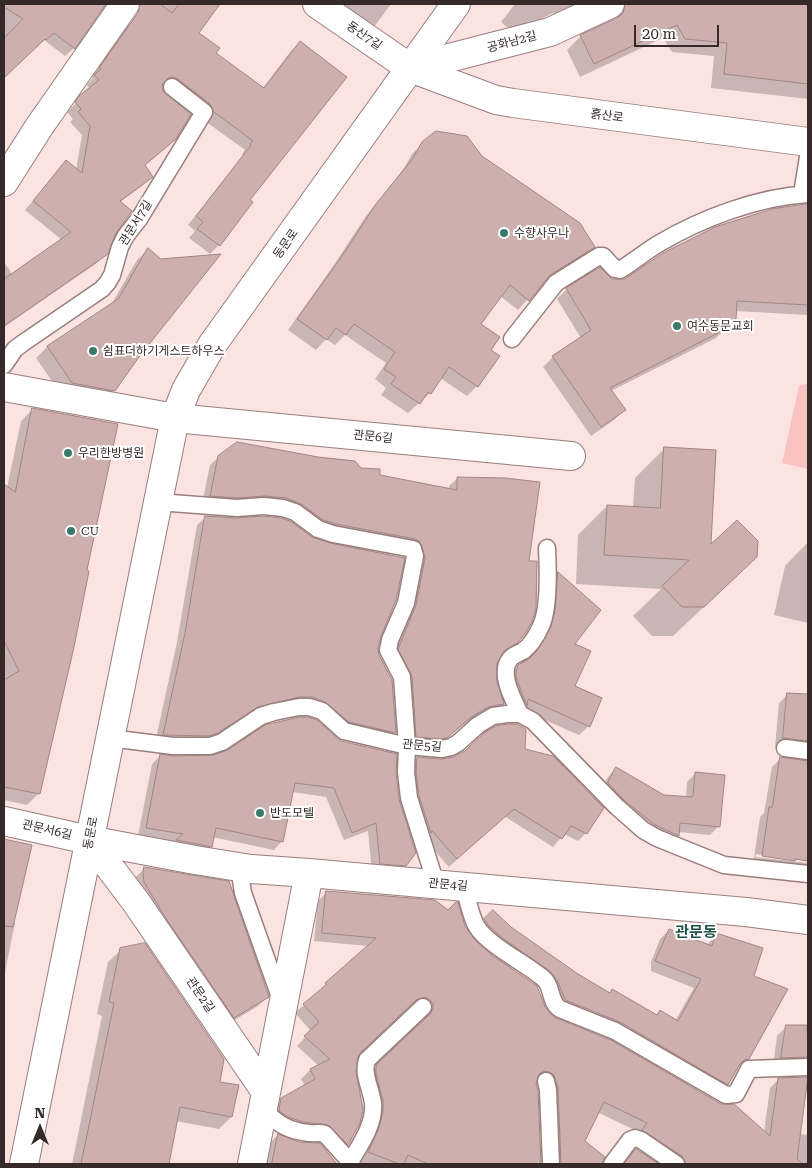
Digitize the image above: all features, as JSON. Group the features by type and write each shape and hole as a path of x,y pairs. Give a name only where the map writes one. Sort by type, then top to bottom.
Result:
{"street":[{"path":"4,182 39,127 126,4"},
{"name":"동산7길","path":"317,4 410,68"},
{"name":"동문로","path":"24,1164 175,418 186,390 212,345 456,4"},
{"name":"공화남2길","path":"410,68 550,32 610,4"},
{"name":"흙산로","path":"410,68 496,100 808,142"},
{"path":"4,387 175,418"},
{"name":"관문6길","path":"175,418 571,456"},
{"name":"관문서6길","path":"4,821 89,840"},
{"name":"관문4길","path":"89,840 239,867 746,912 808,920"},
{"name":"관문2길","path":"89,840 136,902 264,1101"},
{"path":"252,1164 309,873"}],"lane":[{"name":"관문서7길","path":"4,365 15,349 23,342 102,289 108,282 125,237 142,214 204,112 172,87"},
{"path":"512,339 556,283 599,256 603,256 615,269 620,270 657,244 697,222 749,205 805,194 808,156"},
{"path":"158,502 237,508 264,506 283,508 295,512 318,528 333,534 413,549 414,556 406,603 390,640 388,650 402,677 409,798 436,884"},
{"path":"547,548 546,604 542,624 529,645 508,661 506,670 508,686 520,714 533,721 629,818 657,838 724,866 808,874"},
{"name":"관문5길","path":"110,738 173,746 210,746 222,742 261,716 299,707 309,707 322,711 344,731 407,746 442,749 458,742 478,724 493,716 520,714"},
{"path":"785,748 808,751"},
{"path":"239,867 242,892 282,1006"},
{"path":"464,887 470,912 481,931 528,969 544,979 553,1001 560,1009 615,1031 726,1095 736,1094 749,1069 808,1068"},
{"path":"264,1101 274,1121 286,1129 303,1133 325,1134 351,1163 366,1135 372,1113 373,1104 366,1068 367,1060 423,1007"},
{"path":"546,1081 551,1164"},
{"path":"612,1164 630,1140 635,1138 641,1140 676,1164"}],"shaded area":[{"path":"808,383 808,469 782,463 799,386"}],"building":[{"path":"4,4 106,4 75,49 54,33 45,39 4,78 4,38 23,19 4,7"},
{"path":"140,4 160,4 172,13 179,4 220,4 199,33 220,48 216,53 264,88 300,41 347,77 250,200 253,202 220,246 197,229 203,222 196,216 253,141 214,112 210,104 178,79 168,78 162,85 163,91 191,114 176,139 145,165 153,177 120,201 132,211 116,233 108,254 4,326 4,279 71,232 33,201 66,160 82,173 90,126 78,112 81,109 75,102 79,96 99,80 94,75 101,69 99,68 138,13"},
{"path":"625,4 808,4 808,84 724,74 727,43 685,39 677,25 594,64 580,35 617,18 623,13"},
{"path":"436,131 467,136 482,156 580,223 595,247 550,275 529,301 510,285 481,324 500,337 491,350 500,356 478,387 449,367 431,394 428,392 420,404 391,384 396,377 384,369 395,352 354,324 346,335 336,328 327,340 297,319 376,204 413,158 422,142"},
{"path":"808,204 808,305 737,301 736,319 728,328 610,388 626,410 601,427 552,356 591,330 566,288 600,267 612,279 625,279 663,253 715,227 772,209"},
{"path":"148,248 161,259 221,254 139,357 115,391 72,383 47,346 118,299"},
{"path":"32,408 118,424 87,570 89,571 74,647 40,794 4,787 4,680 19,671 4,641 4,484 15,492"},
{"path":"237,442 318,457 355,461 361,468 380,469 380,475 457,490 457,477 505,478 540,482 529,561 537,561 536,608 532,622 525,634 517,643 504,651 497,663 497,681 504,704 488,707 471,717 447,738 416,737 412,676 398,649 416,605 425,558 419,541 323,520 301,504 286,498 210,496 218,456"},
{"path":"664,447 716,450 711,544 737,520 758,541 757,557 704,607 682,607 662,586 689,560 604,555 607,505 660,508"},
{"path":"205,516 236,518 264,516 281,518 290,521 312,537 330,543 405,558 396,600 378,648 379,655 392,680 396,733 349,722 325,702 312,697 299,697 258,707 218,733 208,736 163,735 185,633"},
{"path":"558,572 601,610 575,644 591,651 575,686 602,698 590,727 528,699 527,706 516,677 518,665 529,659 536,652 550,629 555,611"},
{"path":"787,693 808,694 808,741 783,738"},
{"path":"300,717 317,720 341,741 397,754 396,773 399,799 416,853 406,866 380,864 376,823 352,833 334,788 295,783 283,842 216,828 212,847 176,840 183,834 146,828 160,754 173,756 213,755 228,750 265,725"},
{"path":"517,724 526,729 525,749 553,756 604,808 587,834 571,826 562,839 514,809 457,859 432,831 431,833 419,796 416,772 417,757 441,759 453,757 465,751 484,733 496,726"},
{"path":"780,757 808,761 808,861 762,856 769,807 772,807"},
{"path":"616,767 664,795 693,797 695,772 725,775 720,827 680,823 679,836 655,825 624,800 608,783"},
{"path":"4,839 32,845 13,927 4,926"},
{"path":"144,867 229,881 269,997 234,1018 165,917 144,882"},
{"path":"326,891 435,900 448,910 458,902 465,926 475,940 493,956 537,986 545,1007 554,1017 611,1040 721,1104 734,1104 770,1136 778,1078 808,1077 797,1159 803,1164 686,1164 682,1156 642,1130 647,1123 604,1102 585,1141 605,1157 602,1164 561,1164 558,1088 554,1075 544,1071 539,1074 536,1083 538,1091 541,1164 428,1164 408,1155 404,1164 399,1164 368,1152 378,1130 383,1112 383,1101 376,1074 376,1065 430,1014 433,1004 425,997 416,1000 360,1053 356,1071 363,1110 360,1123 348,1145 328,1125 303,1122 288,1117 279,1111 281,1098 315,1079 310,1069 330,1059 304,1036 319,1022 303,1004 376,938 322,933"},
{"path":"493,910 511,927 578,974 610,993 612,989 657,1015 660,1010 678,1021 701,979 655,961 669,929 712,946 716,933 763,948 754,976 788,989 749,1059 744,1060 740,1064 728,1085 620,1022 565,1000 558,982 551,972 505,940 490,927 484,919"},
{"path":"145,943 224,1059 220,1082 239,1085 232,1117 180,1107 169,1164 81,1164 114,1003 109,1002 120,948"},
{"path":"786,1025 807,1025 808,1057 781,1058"},
{"path":"278,1134 299,1142 320,1143 337,1164 272,1164"},
{"path":"636,1149 659,1164 624,1164"}],"place":[{"name":"수향사우나","path":"504,233"},
{"name":"여수동문교회","path":"677,326"},
{"name":"쉼표더하기게스트하우스","path":"93,351"},
{"name":"우리한방병원","path":"68,453"},
{"name":"CU","path":"71,531"},
{"name":"반도모텔","path":"260,813"}],"district":[{"name":"관문동","path":"696,933"}]}
